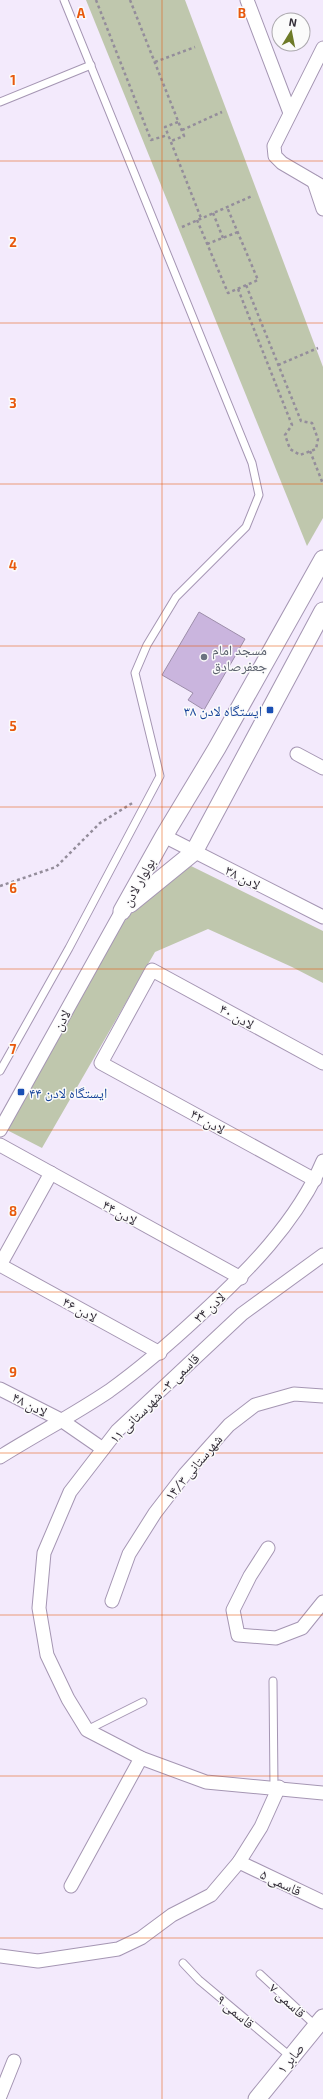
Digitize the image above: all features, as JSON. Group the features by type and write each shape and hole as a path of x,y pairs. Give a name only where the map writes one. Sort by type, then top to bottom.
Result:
{"street":[{"path":"247,0 290,113"},
{"path":"323,48 274,146 275,156 282,163 318,185 323,209"},
{"name":"بولوار لادن","path":"122,911 164,836 217,748 323,559"},
{"name":"بولوار لادن","path":"122,911 194,852 323,611"},
{"path":"297,754 323,768"},
{"name":"لادن ۳۸","path":"164,836 194,852 322,913"},
{"name":"لادن","path":"0,1130 122,911"},
{"name":"لادن ۴۰","path":"101,1063 152,970 323,1063"},
{"name":"لادن ۴۲","path":"101,1063 315,1180"},
{"name":"لادن ۴۴","path":"0,1145 241,1278"},
{"name":"لادن ۳۴","path":"0,1457 108,1392 160,1352 241,1278 285,1224 315,1180 323,1161"},
{"path":"0,1265 51,1174"},
{"name":"قاسمی ۳- شهرستانی ۱۱","path":"87,1730 68,1699 47,1655 39,1608 44,1553 70,1492 117,1431 134,1414 242,1314 323,1255"},
{"name":"لادن ۴۶","path":"0,1265 160,1352"},
{"name":"لادن ۴۸","path":"0,1389 61,1420 104,1449"},
{"name":"شهرستانی ۱۴/۳","path":"112,1601 129,1554 155,1513 185,1474 229,1425 255,1405 294,1394 323,1396"},
{"path":"268,1548 250,1576 233,1610 238,1635 276,1638 302,1628 323,1602"},
{"path":"87,1730 142,1758 206,1782 276,1787 323,1793"},
{"path":"71,1886 142,1758"},
{"path":"0,1956 38,1961 118,1950 140,1938 172,1914 212,1895 239,1862 261,1826 276,1787"},
{"name":"قاسمی ۵","path":"239,1862 323,1902"},
{"name":"صابر ۱","path":"257,2099 320,2022"},
{"path":"0,2096 14,2061"}],"lane":[{"path":"0,1071 69,948 160,776 135,673 147,645 176,597 246,527 259,495 252,463 64,0"},
{"path":"0,102 91,65"},
{"path":"273,1681 276,1787"},
{"path":"87,1730 143,1702"},
{"name":"قاسمی ۹","path":"183,1963 198,1980 291,2057"},
{"name":"قاسمی ۷","path":"260,1974 320,2022"}],"path":[{"path":"96,0 151,140 168,135"},
{"path":"130,0 184,136 171,141"},
{"path":"155,62 195,47"},
{"path":"182,130 222,112"},
{"path":"178,122 166,127 201,218"},
{"path":"182,227 252,196"},
{"path":"197,220 228,293 238,289 258,280 227,207"},
{"path":"213,213 223,238"},
{"path":"207,244 238,232"},
{"path":"238,289 292,425 286,435 290,449 300,456 316,449 318,439 312,423 301,421 246,285"},
{"path":"278,365 318,348"},
{"path":"310,451 323,484"},
{"path":"0,886 56,867 100,823 139,796"}],"green space":[{"path":"86,0 185,0 323,367 323,518 307,546"},
{"path":"191,866 323,931 323,983 292,967 208,929 155,952 42,1148 5,1129 110,938 150,892"}],"building":[{"name":"مسجد امام جعفرصادق","path":"199,612 245,639 204,710 188,700 193,693 162,675"}],"place":[{"name":"مسجد امام جعفرصادق","path":"204,657"},
{"name":"ایستگاه لادن ۳۸","path":"270,710"},
{"name":"ایستگاه لادن ۴۴","path":"21,1092"}]}
